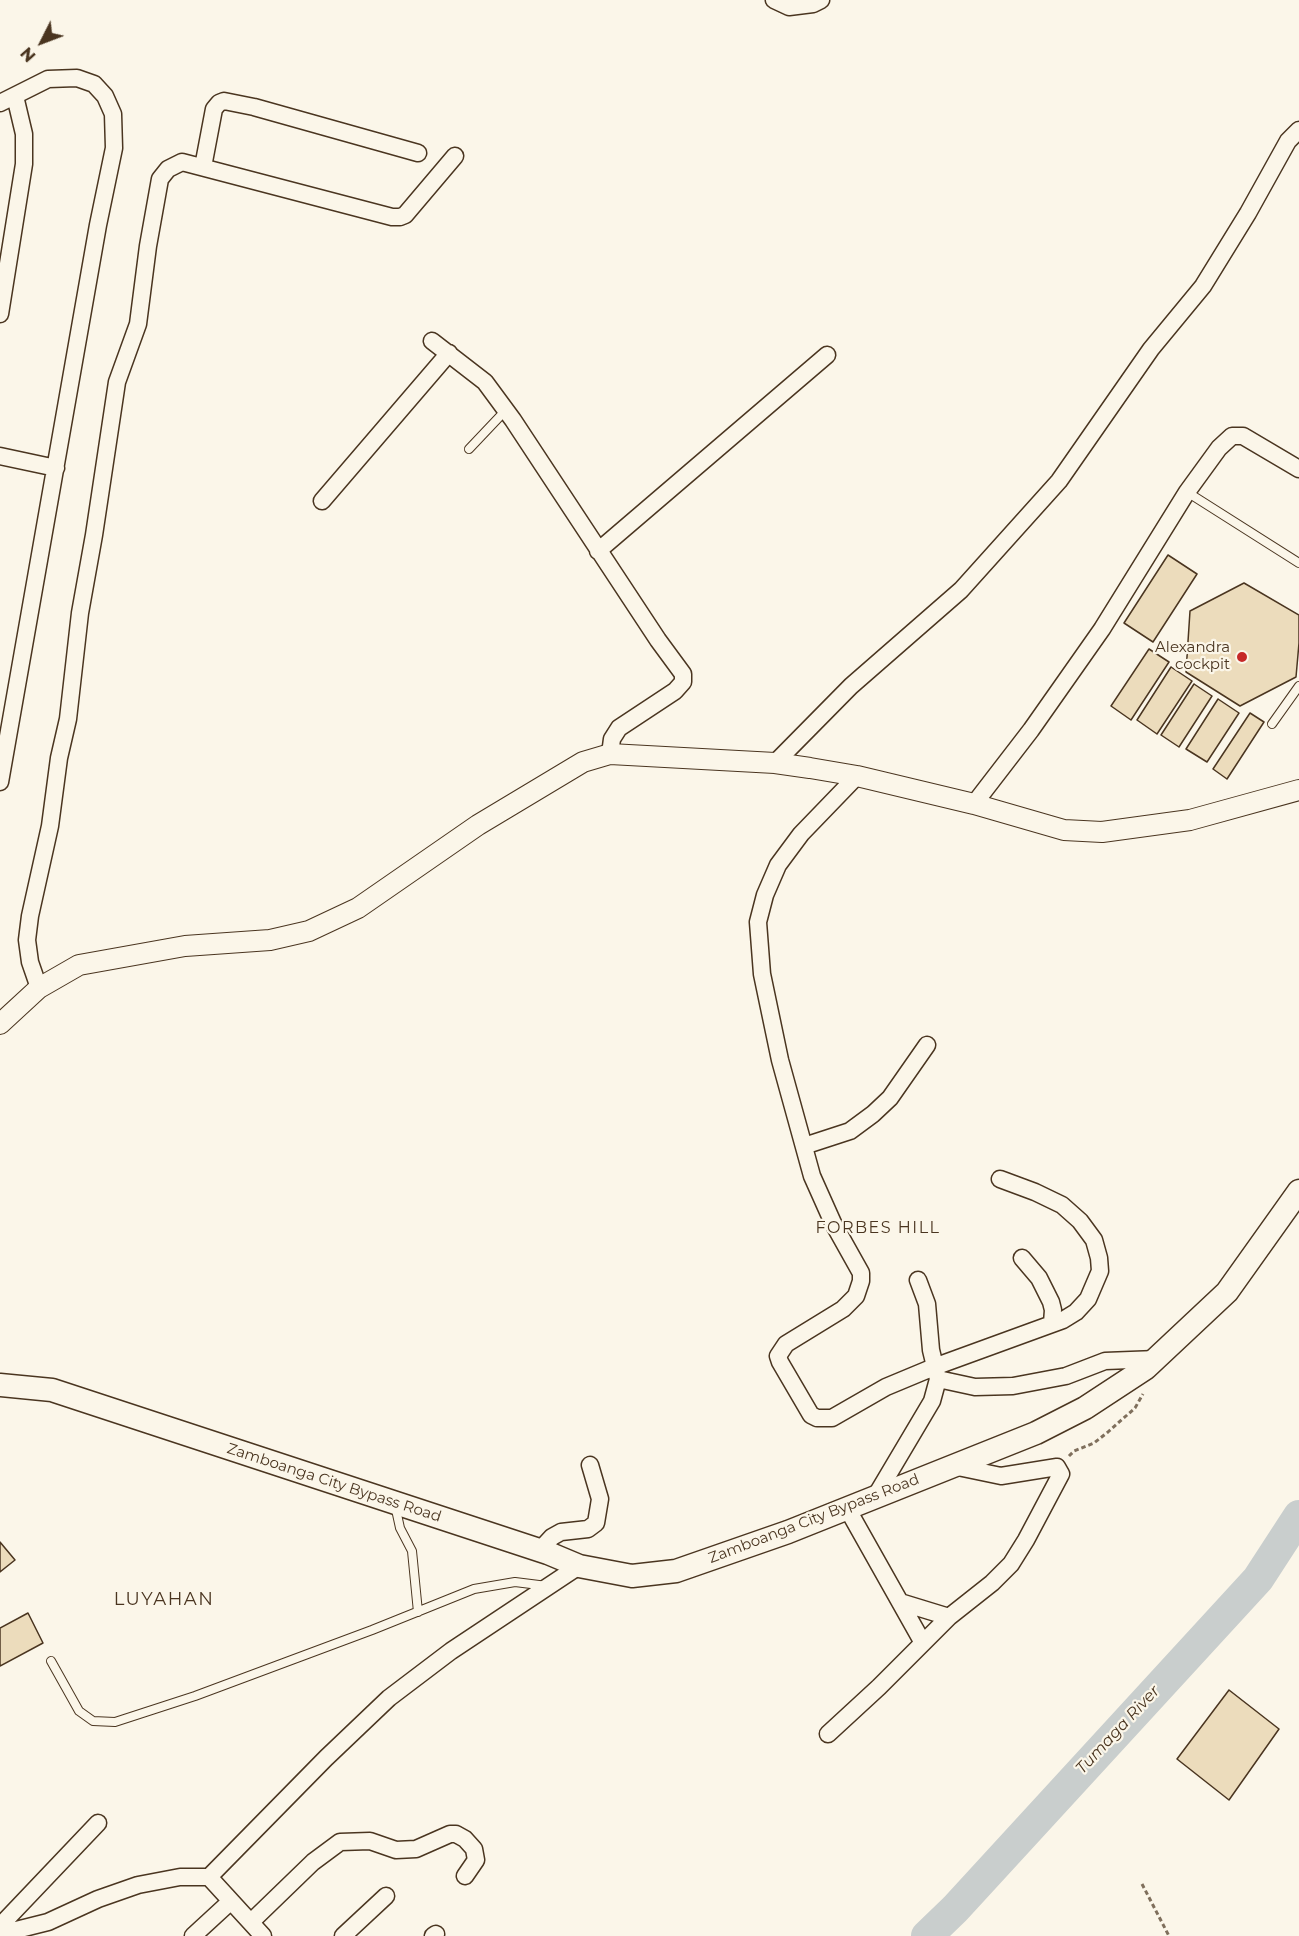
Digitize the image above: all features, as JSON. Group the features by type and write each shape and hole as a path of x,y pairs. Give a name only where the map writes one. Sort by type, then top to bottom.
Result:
{"main road":[{"name":"Zamboanga City Bypass Road","path":"0,1384 52,1390 540,1550 579,1566 632,1576 676,1571 788,1532 1036,1433 1084,1408 1152,1364 1227,1292 1299,1191"}],"street":[{"path":"774,0 789,7 813,4 821,0"},
{"path":"0,314 24,164 24,134 8,99 48,79 77,78 94,84 105,96 112,114 114,148 98,225 0,778"},
{"path":"202,167 214,109 224,101 254,106 418,153"},
{"path":"775,763 851,686 961,590 1059,481 1151,350 1203,286 1248,213 1288,141 1299,130"},
{"path":"39,988 30,962 27,940 30,916 50,826 59,758 68,719 80,613 117,382 138,324 148,246 160,180 168,169 182,162 392,217 400,217 405,215 455,156"},
{"path":"432,341 485,382 658,640 677,664 684,679 675,691 619,728 612,739 610,754"},
{"path":"322,501 449,353"},
{"path":"598,551 827,355"},
{"path":"974,804 1031,730 1102,628 1187,492 1219,448 1232,435 1244,436 1299,469"},
{"path":"0,456 56,468"},
{"path":"0,1024 39,988 79,965 185,946 270,940 309,931 358,908 478,825 583,762 610,754 775,763 857,776 974,804 1064,830 1102,832 1190,820 1299,790"},
{"path":"857,776 801,834 778,865 765,895 758,922 762,974 780,1060 812,1176 833,1222 861,1273 856,1296 843,1309 786,1344 778,1356 806,1408 817,1418 832,1418 886,1387 936,1373 1063,1320 1076,1312 1092,1293 1100,1271 1099,1258 1094,1240 1080,1221 1062,1205 1000,1179"},
{"path":"804,1146 850,1131 873,1113 890,1098 927,1045"},
{"path":"1022,1258 1039,1278 1051,1302 1052,1323"},
{"path":"875,1497 932,1401 936,1373 927,1304 918,1280"},
{"path":"936,1373 975,1387 1013,1386 1066,1376 1105,1361 1152,1364"},
{"path":"540,1550 552,1537 561,1532 588,1528 596,1523 600,1499 590,1465"},
{"path":"828,1734 879,1688 949,1617 992,1583 1011,1564 1061,1474 1057,1467 1001,1476 953,1466"},
{"path":"848,1508 923,1643"},
{"path":"0,1934 48,1922 98,1899 138,1885 180,1877 209,1877 326,1758 389,1698 451,1651 579,1566"},
{"path":"900,1602 949,1617"},
{"path":"0,1926 98,1823"},
{"path":"250,1922 313,1862 340,1842 370,1841 396,1850 416,1849 450,1834 456,1834 465,1839 474,1849 476,1860 465,1876"},
{"path":"209,1877 263,1936"},
{"path":"343,1936 386,1896"},
{"path":"193,1936 231,1901"}],"lane":[{"path":"469,449 505,411"},
{"path":"1187,492 1299,563"},
{"path":"1272,724 1299,686"},
{"path":"394,1503 400,1528 412,1551 418,1612"},
{"path":"51,1661 79,1711 93,1721 115,1722 195,1696 474,1589 515,1582 548,1586"}],"path":[{"path":"1057,1467 1074,1451 1094,1443 1135,1408 1143,1393 1152,1364"},
{"path":"1142,1884 1169,1936"}],"building":[{"path":"1168,555 1197,574 1153,642 1124,623"},
{"name":"Alexandra cockpit","path":"1244,583 1299,615 1299,643 1296,677 1240,706 1186,672 1190,611"},
{"path":"1149,649 1169,662 1131,720 1111,706"},
{"path":"1171,667 1192,681 1157,734 1137,720"},
{"path":"1194,684 1212,696 1179,747 1161,735"},
{"path":"1218,699 1239,713 1207,762 1186,749"},
{"path":"1250,713 1264,722 1227,779 1213,769"},
{"path":"0,1542 15,1560 0,1572"},
{"path":"28,1613 43,1643 0,1666 0,1628"},
{"path":"1229,1690 1279,1729 1229,1800 1177,1759"}],"waterway":[{"name":"Tumaga River","path":"927,1936 955,1909 1258,1579 1299,1516"}],"place":[{"name":"Alexandra cockpit","path":"1242,657"}],"district":[{"name":"FORBES HILL","path":"878,1228"},
{"name":"LUYAHAN","path":"164,1600"}]}
